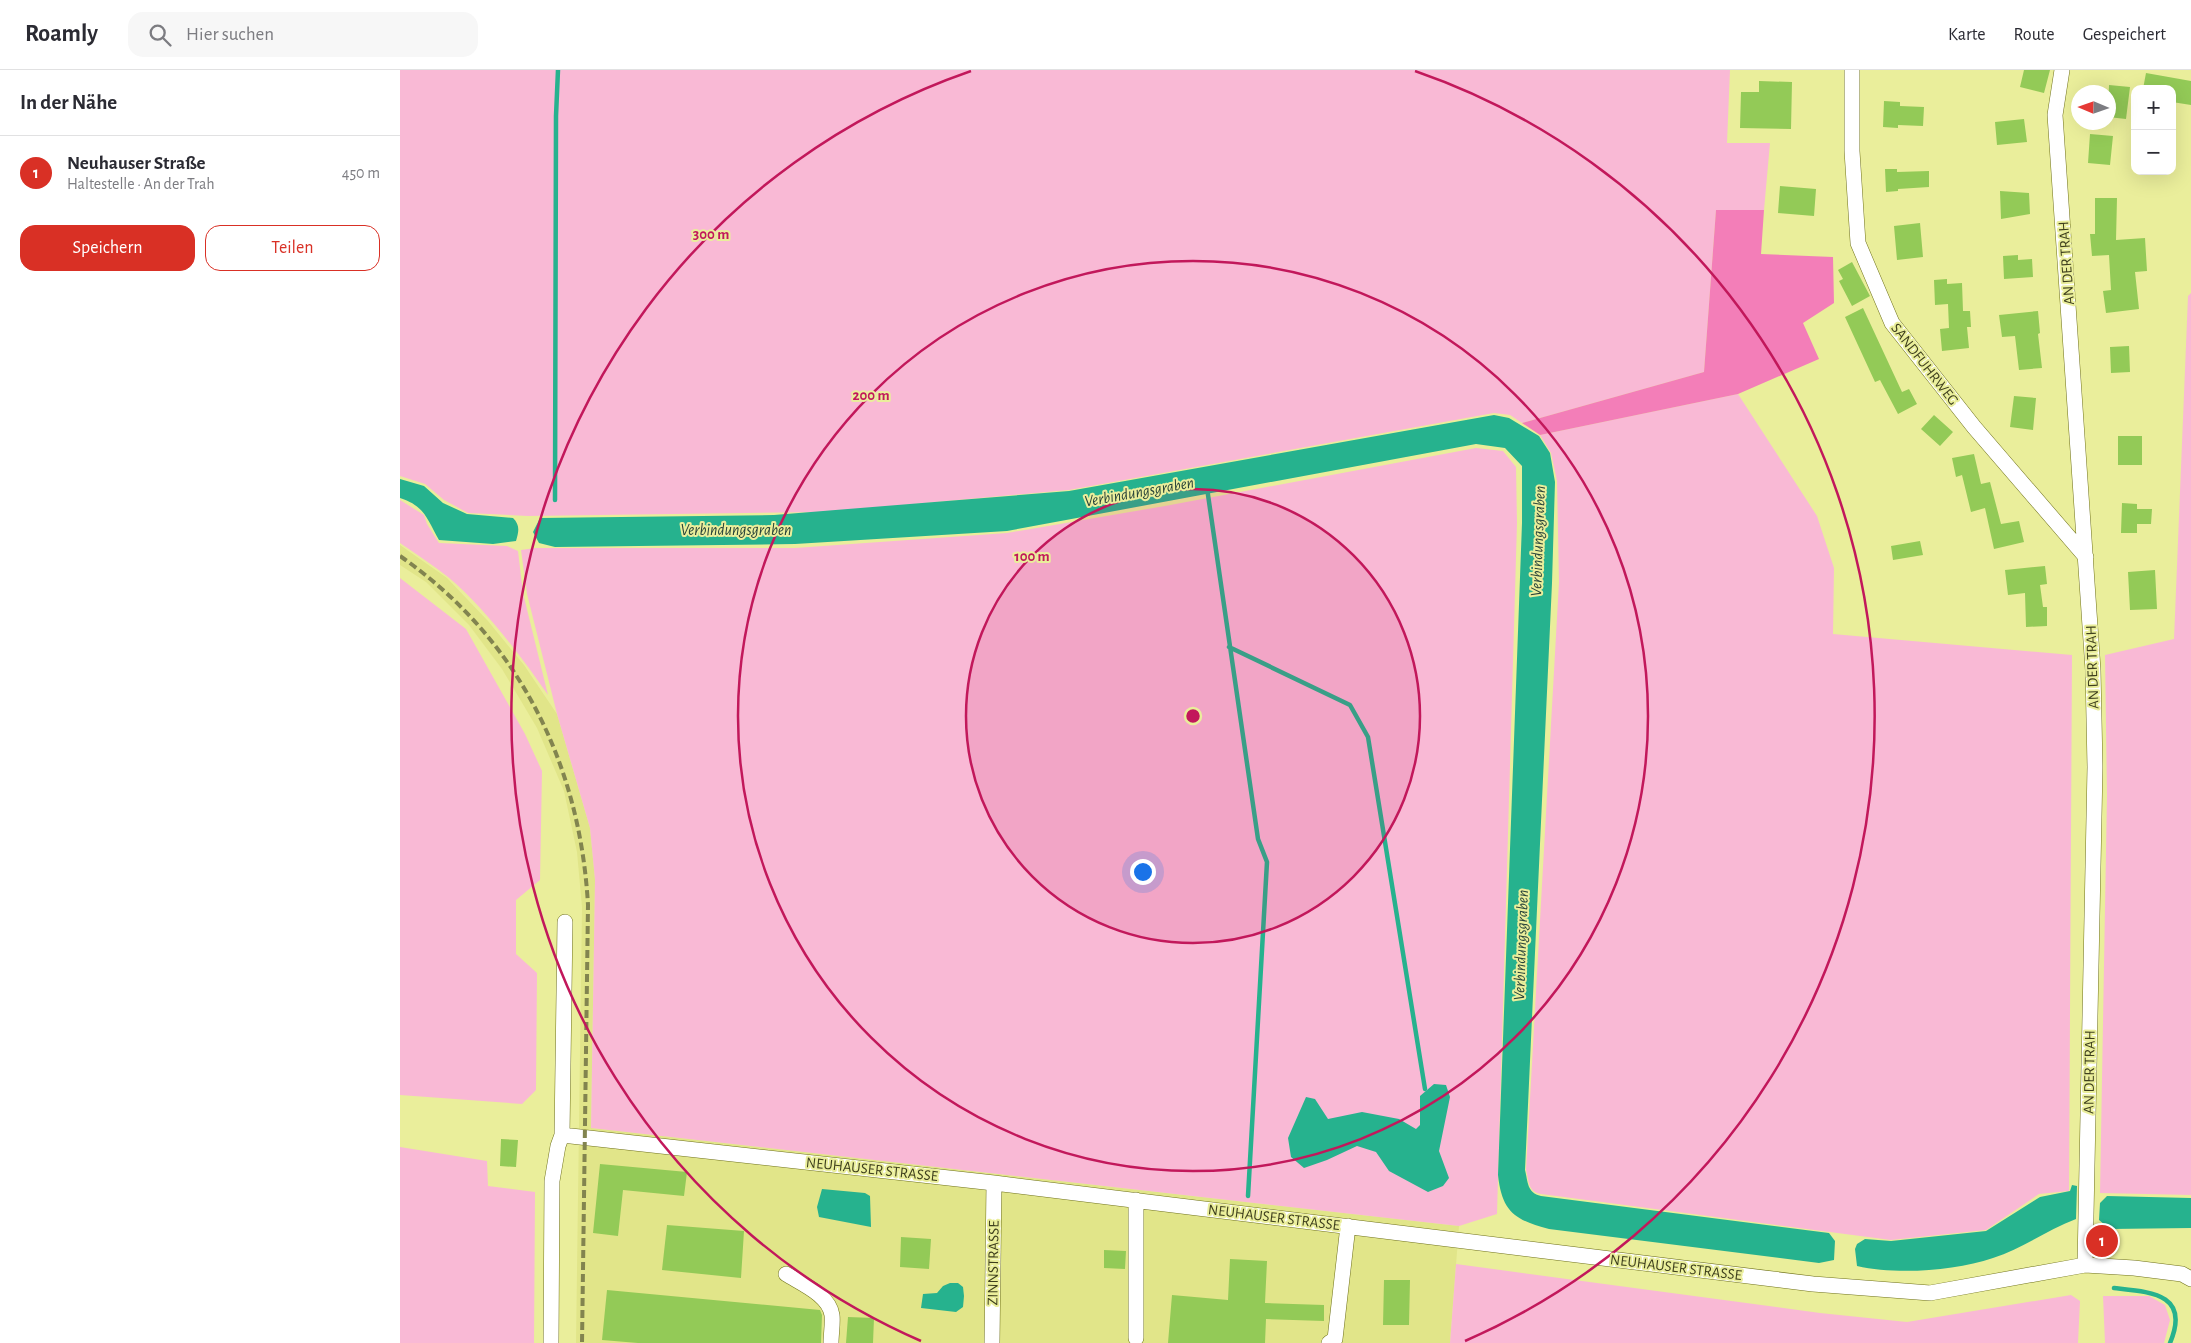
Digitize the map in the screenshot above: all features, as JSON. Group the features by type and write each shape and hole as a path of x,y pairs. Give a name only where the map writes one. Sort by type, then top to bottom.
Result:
{"street":[{"name":"SANDFUHRWEG","path":"1852,70 1852,151 1858,243 1892,323 1974,427 2086,557"},
{"name":"AN DER TRAH","path":"2062,70 2055,115 2094,670 2095,767 2085,1265"},
{"path":"551,1343 552,1181 558,1146 562,1136 565,922"},
{"name":"NEUHAUSER STRASSE","path":"562,1136 994,1183 1813,1284 1930,1294 2085,1265 2134,1268 2182,1274 2191,1279"},
{"name":"ZINNSTRASSE","path":"992,1343 994,1183"},
{"path":"1136,1200 1136,1338"},
{"path":"1329,1343 1335,1339 1348,1226"},
{"path":"786,1274 817,1293 829,1305 832,1316 831,1343"}],"shaded area":[{"path":"400,70 1730,70 1727,143 1770,143 1764,210 1716,210 1704,372 1522,423 1510,415 1494,413 1069,490 826,512 528,516 468,513 444,500 425,484 400,476"},
{"path":"1716,210 1764,210 1761,254 1833,257 1834,303 1803,323 1819,359 1738,394 1540,435 1522,423 1704,372"},
{"path":"2191,293 2191,1195 2100,1193 2107,795 2105,655 2174,639 2188,296"},
{"path":"1738,394 1817,516 1834,568 1833,634 2072,655 2069,1191 2039,1194 1986,1230 1891,1240 1541,1194 1531,1188 1529,1182 1526,1170 1559,582 1557,481 1551,453 1540,435"},
{"path":"1476,448 1503,451 1516,467 1517,523 1497,1214 1459,1226 591,1128 595,880 590,828 557,714 527,594 521,550 535,548 795,548 1007,533 1165,506"},
{"path":"400,500 424,515 427,524 439,543 507,546 518,551 523,593 548,695 489,617 462,589 400,543"},
{"path":"400,545 447,578 488,621 524,665 557,714 590,828 595,880 591,1128 1459,1226 1450,1343 576,1343 582,907 577,852 564,791 537,728 502,669 469,625 426,582 400,565"},
{"path":"400,578 466,629 525,734 542,771 540,880 516,900 516,954 537,973 536,1090 522,1104 400,1095"},
{"path":"400,1147 487,1161 488,1186 535,1192 534,1343 400,1343"},
{"path":"1456,1264 1820,1313 1907,1322 2071,1295 2080,1301 2078,1343 1450,1343"},
{"path":"2103,1296 2149,1296 2165,1305 2170,1320 2164,1343 2105,1343"}],"water":[{"name":"Verbindungsgraben","path":"1494,415 1509,418 1539,436 1550,453 1555,482 1525,1170 1529,1186 1536,1195 1541,1196 1829,1233 1835,1241 1834,1260 1819,1263 1549,1229 1519,1218 1507,1206 1503,1198 1498,1175 1522,523 1522,466 1505,448 1476,444 1007,531 795,544 555,547 539,543 533,532 540,518 774,515 1069,491"},
{"path":"400,479 424,486 443,503 467,514 513,518 518,528 516,541 493,544 439,540 420,509 400,498"},
{"path":"1434,1084 1446,1085 1450,1097 1439,1151 1449,1178 1443,1186 1428,1192 1389,1171 1376,1152 1357,1146 1304,1168 1291,1157 1288,1138 1306,1097 1315,1099 1328,1119 1362,1112 1399,1119 1416,1129 1420,1125 1420,1096"},
{"path":"2072,1185 2077,1186 2076,1219 2004,1254 1978,1262 1943,1269 1907,1271 1857,1266 1855,1249 1857,1244 1865,1239 1891,1241 1986,1231 2040,1197 2070,1191"},
{"path":"822,1189 865,1193 870,1196 871,1227 819,1217 817,1207"},
{"path":"2107,1196 2191,1198 2191,1228 2110,1229 2099,1220 2100,1203"},
{"path":"950,1283 958,1283 963,1287 963,1307 956,1312 921,1308 923,1294 937,1293 943,1286"}],"building":[{"path":"2024,70 2050,70 2044,93 2020,87"},
{"path":"2146,73 2191,81 2191,105 2176,103 2176,85 2144,85"},
{"path":"1759,81 1792,82 1791,129 1740,128 1741,92 1759,92"},
{"path":"2116,86 2130,87 2126,119 2116,118"},
{"path":"1884,101 1900,102 1900,106 1924,107 1923,126 1898,125 1898,128 1883,127"},
{"path":"2024,119 2027,142 1997,145 1995,122"},
{"path":"2090,134 2113,136 2110,165 2088,163"},
{"path":"1885,169 1897,169 1897,172 1929,171 1929,187 1898,189 1898,191 1886,192"},
{"path":"1780,186 1816,189 1814,216 1778,213"},
{"path":"2000,191 2029,193 2030,214 2001,219"},
{"path":"2095,198 2117,198 2116,240 2145,238 2147,271 2135,272 2139,309 2106,313 2103,291 2111,290 2109,255 2092,256 2090,234 2095,234"},
{"path":"1920,223 1923,257 1897,260 1894,226"},
{"path":"2018,255 2018,260 2032,259 2033,277 2004,279 2003,256"},
{"path":"1852,262 1870,296 1852,306 1839,281 1843,279 1838,270"},
{"path":"1947,279 1947,284 1962,283 1963,311 1970,311 1971,327 1967,327 1969,348 1942,351 1940,329 1949,328 1948,304 1935,305 1934,280"},
{"path":"1863,308 1902,392 1909,389 1917,404 1898,414 1880,380 1875,382 1845,317"},
{"path":"2038,311 2040,333 2038,334 2042,368 2019,370 2015,336 2002,337 1999,315"},
{"path":"2129,346 2130,372 2111,373 2110,347"},
{"path":"2014,396 2036,398 2033,430 2010,427"},
{"path":"1934,415 1953,432 1940,446 1921,429"},
{"path":"2118,436 2142,436 2142,465 2118,465"},
{"path":"1974,454 1981,484 1990,482 2001,524 2019,521 2024,542 1994,549 1985,508 1971,512 1962,475 1956,477 1952,458"},
{"path":"2122,503 2137,504 2137,509 2152,509 2151,524 2137,524 2137,533 2121,533"},
{"path":"1920,541 1923,555 1893,560 1891,546"},
{"path":"2045,566 2047,584 2040,585 2043,607 2047,607 2047,626 2026,627 2025,593 2008,595 2005,570"},
{"path":"2155,570 2157,609 2130,610 2128,572"},
{"path":"501,1139 518,1140 516,1167 500,1166"},
{"path":"600,1164 687,1172 684,1196 623,1190 618,1236 593,1233"},
{"path":"667,1225 744,1231 741,1278 662,1270"},
{"path":"901,1237 931,1239 929,1269 900,1267"},
{"path":"1104,1250 1126,1251 1125,1269 1104,1268"},
{"path":"1230,1259 1267,1261 1265,1303 1324,1305 1324,1321 1266,1319 1265,1343 1168,1343 1172,1295 1228,1300"},
{"path":"1384,1280 1410,1280 1409,1325 1383,1325"},
{"path":"607,1290 820,1310 822,1315 821,1343 638,1343 602,1340"},
{"path":"848,1317 874,1318 873,1343 846,1343"}],"waterway":[{"path":"555,500 556,116 558,70"},
{"path":"1207,488 1258,839 1267,862 1248,1196"},
{"path":"1229,647 1350,705 1368,737 1425,1089"},
{"path":"2114,1288 2153,1294 2163,1298 2171,1305 2175,1314 2175,1326 2170,1343"}],"railway":[{"path":"400,556 442,589 478,625 509,665 535,708 556,754 572,802 582,853 588,905 582,1343"}],"place":[{"name":"Neuhauser Straße","path":"2102,1241"}]}
